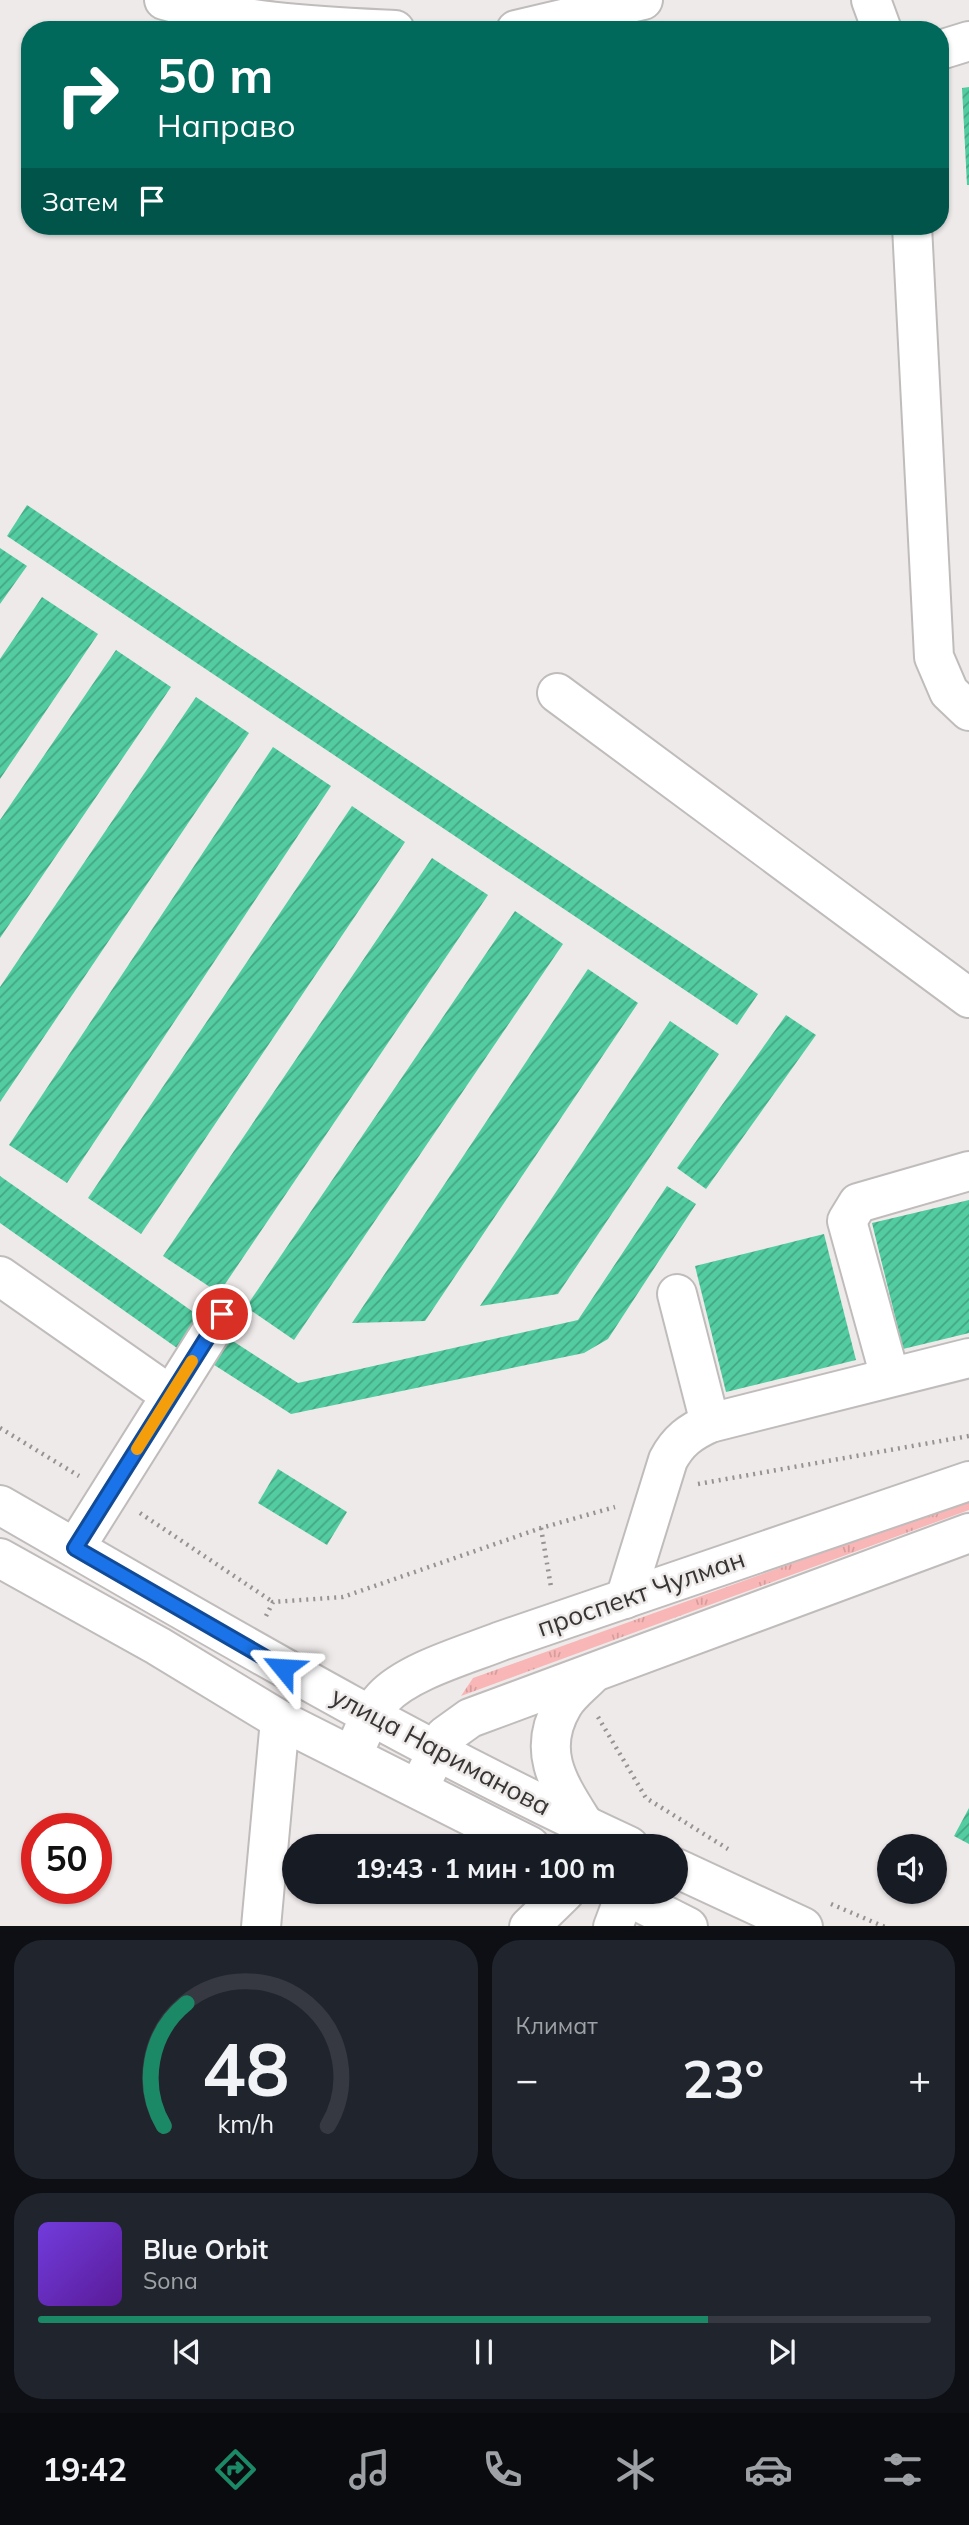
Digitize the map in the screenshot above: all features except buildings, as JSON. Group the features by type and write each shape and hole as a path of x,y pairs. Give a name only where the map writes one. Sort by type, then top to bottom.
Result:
{"main road":[{"path":"164,0 210,14 265,21"},
{"path":"554,21 643,0"},
{"path":"871,0 879,21"},
{"path":"949,47 969,41"},
{"path":"912,235 934,657 949,692 969,711"},
{"path":"557,693 969,998"},
{"path":"890,1377 847,1221 858,1203 969,1171"},
{"path":"0,1276 170,1395"},
{"path":"677,1294 710,1423"},
{"path":"75,1548 222,1314"},
{"path":"625,1599 676,1445 691,1432 710,1423 969,1358"},
{"name":"проспект Чулман","path":"352,1756 382,1699 411,1679 501,1641 969,1481"},
{"name":"улица Нариманова","path":"0,1505 247,1650 603,1834"},
{"path":"418,1789 444,1736 470,1718 969,1533"},
{"name":"улица Нариманова","path":"0,1558 158,1646 280,1720 506,1834"},
{"path":"585,1826 554,1776 550,1736 564,1704 594,1672"},
{"path":"261,1926 280,1720"},
{"path":"688,1872 815,1914"},
{"path":"530,1926 553,1904"},
{"path":"619,1904 685,1926"}],"path":[{"path":"264,1620 273,1602 343,1597 541,1528 706,1482 969,1436"},
{"path":"541,1528 553,1599"},
{"path":"594,1710 646,1798 735,1854"},
{"path":"815,1914 880,1926"}],"green space":[{"path":"969,1500 969,1510 461,1696 473,1678"}],"slow traffic":[{"path":"137,1449 192,1361"}],"route":[{"path":"222,1314 75,1548 247,1650 283,1668"}]}
